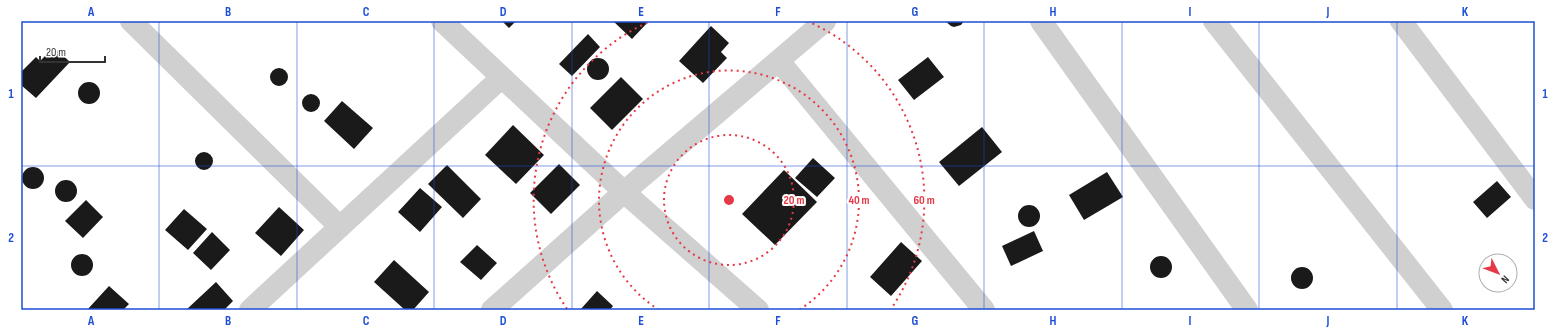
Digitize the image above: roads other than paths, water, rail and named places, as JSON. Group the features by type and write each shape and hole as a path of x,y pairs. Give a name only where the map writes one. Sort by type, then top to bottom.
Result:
{"street":[{"path":"131,21 340,227"},
{"path":"442,21 500,78 624,192 758,310"},
{"path":"492,310 624,192 825,21"},
{"path":"1041,21 1247,310"},
{"path":"1214,21 1442,310"},
{"path":"1401,21 1535,199"},
{"path":"779,61 984,310"},
{"path":"250,310 500,78"}]}
